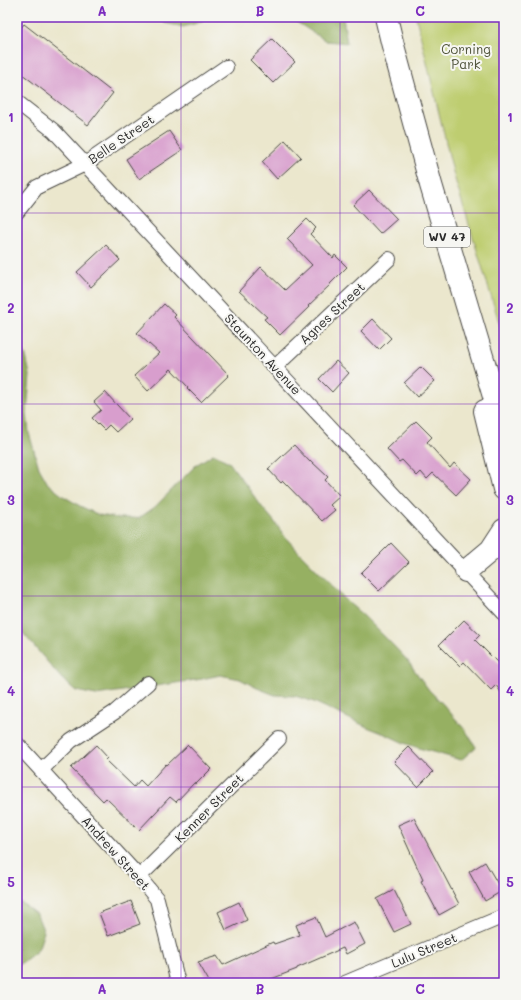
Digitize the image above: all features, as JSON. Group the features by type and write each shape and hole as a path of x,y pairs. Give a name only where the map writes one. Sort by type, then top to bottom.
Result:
{"main road":[{"name":"WV 47","path":"386,17 431,185 504,430"},
{"path":"478,343 479,390 504,489"},
{"path":"466,571 498,549 504,530"}],"street":[{"name":"Belle Street","path":"17,212 36,187 85,164 226,67"},
{"name":"Staunton Avenue","path":"17,102 54,131 504,613"},
{"name":"Agnes Street","path":"275,367 389,259"},
{"path":"41,770 71,741 115,712 148,684"},
{"name":"Kenner Street","path":"140,877 279,739"},
{"name":"Andrew Street","path":"17,744 140,877 157,899 178,983"},
{"name":"Lulu Street","path":"345,983 504,916"}],"green space":[{"path":"153,17 206,17 201,22 183,27 165,23"},
{"path":"289,17 343,17 347,43 326,41"},
{"name":"Corning Park","path":"416,17 504,17 504,338 454,176"},
{"path":"17,338 26,356 30,375 27,413 29,433 39,468 48,484 63,496 99,515 118,518 139,518 155,507 196,465 213,454 229,462 285,537 407,660 429,690 466,731 476,747 461,760 404,743 314,702 295,696 275,695 240,679 220,675 96,695 76,691 61,678 17,626"},
{"path":"17,902 22,903 37,915 44,932 38,950 17,965"}],"building":[{"path":"24,24 113,93 88,125 17,70 17,33"},
{"path":"272,39 295,62 273,83 250,60"},
{"path":"169,131 182,150 139,179 126,159"},
{"path":"285,140 301,157 277,179 262,162"},
{"path":"369,190 397,219 380,234 353,205"},
{"path":"307,219 316,228 310,234 333,258 335,255 347,267 280,335 264,319 267,317 239,291 261,267 285,290 312,265 287,239"},
{"path":"106,245 120,260 91,287 77,272"},
{"path":"164,304 176,315 174,317 229,375 201,402 171,369 148,391 134,376 159,353 137,333"},
{"path":"373,319 391,338 379,350 361,331"},
{"path":"336,361 349,373 332,392 319,379"},
{"path":"421,367 435,381 417,397 404,383"},
{"path":"105,392 130,419 116,432 109,425 104,430 92,418 101,410 94,402"},
{"path":"416,421 432,437 427,442 450,468 454,463 471,479 456,495 433,473 427,479 421,472 417,476 402,460 399,462 387,449"},
{"path":"294,445 310,462 311,461 328,477 325,480 340,496 330,505 335,510 322,521 283,481 281,483 268,469"},
{"path":"391,543 409,562 379,591 361,573"},
{"path":"464,620 480,635 475,640 504,668 504,697 496,685 491,690 464,662 460,666 439,645"},
{"path":"96,745 108,758 106,760 134,787 140,780 146,786 166,764 167,765 188,745 211,769 196,784 195,782 176,802 170,797 139,830 106,798 103,801 71,768"},
{"path":"409,747 433,772 418,787 394,762"},
{"path":"414,818 459,904 439,915 421,881 423,880 398,825"},
{"path":"485,862 502,891 485,901 469,872"},
{"path":"394,890 411,924 394,932 377,899"},
{"path":"131,901 140,924 108,936 99,913"},
{"path":"239,902 247,920 226,930 218,912"},
{"path":"316,917 325,937 354,922 365,944 346,954 343,948 297,969 261,983 210,983 198,962 217,956 223,965 273,942 274,944 300,935 296,925"}]}
